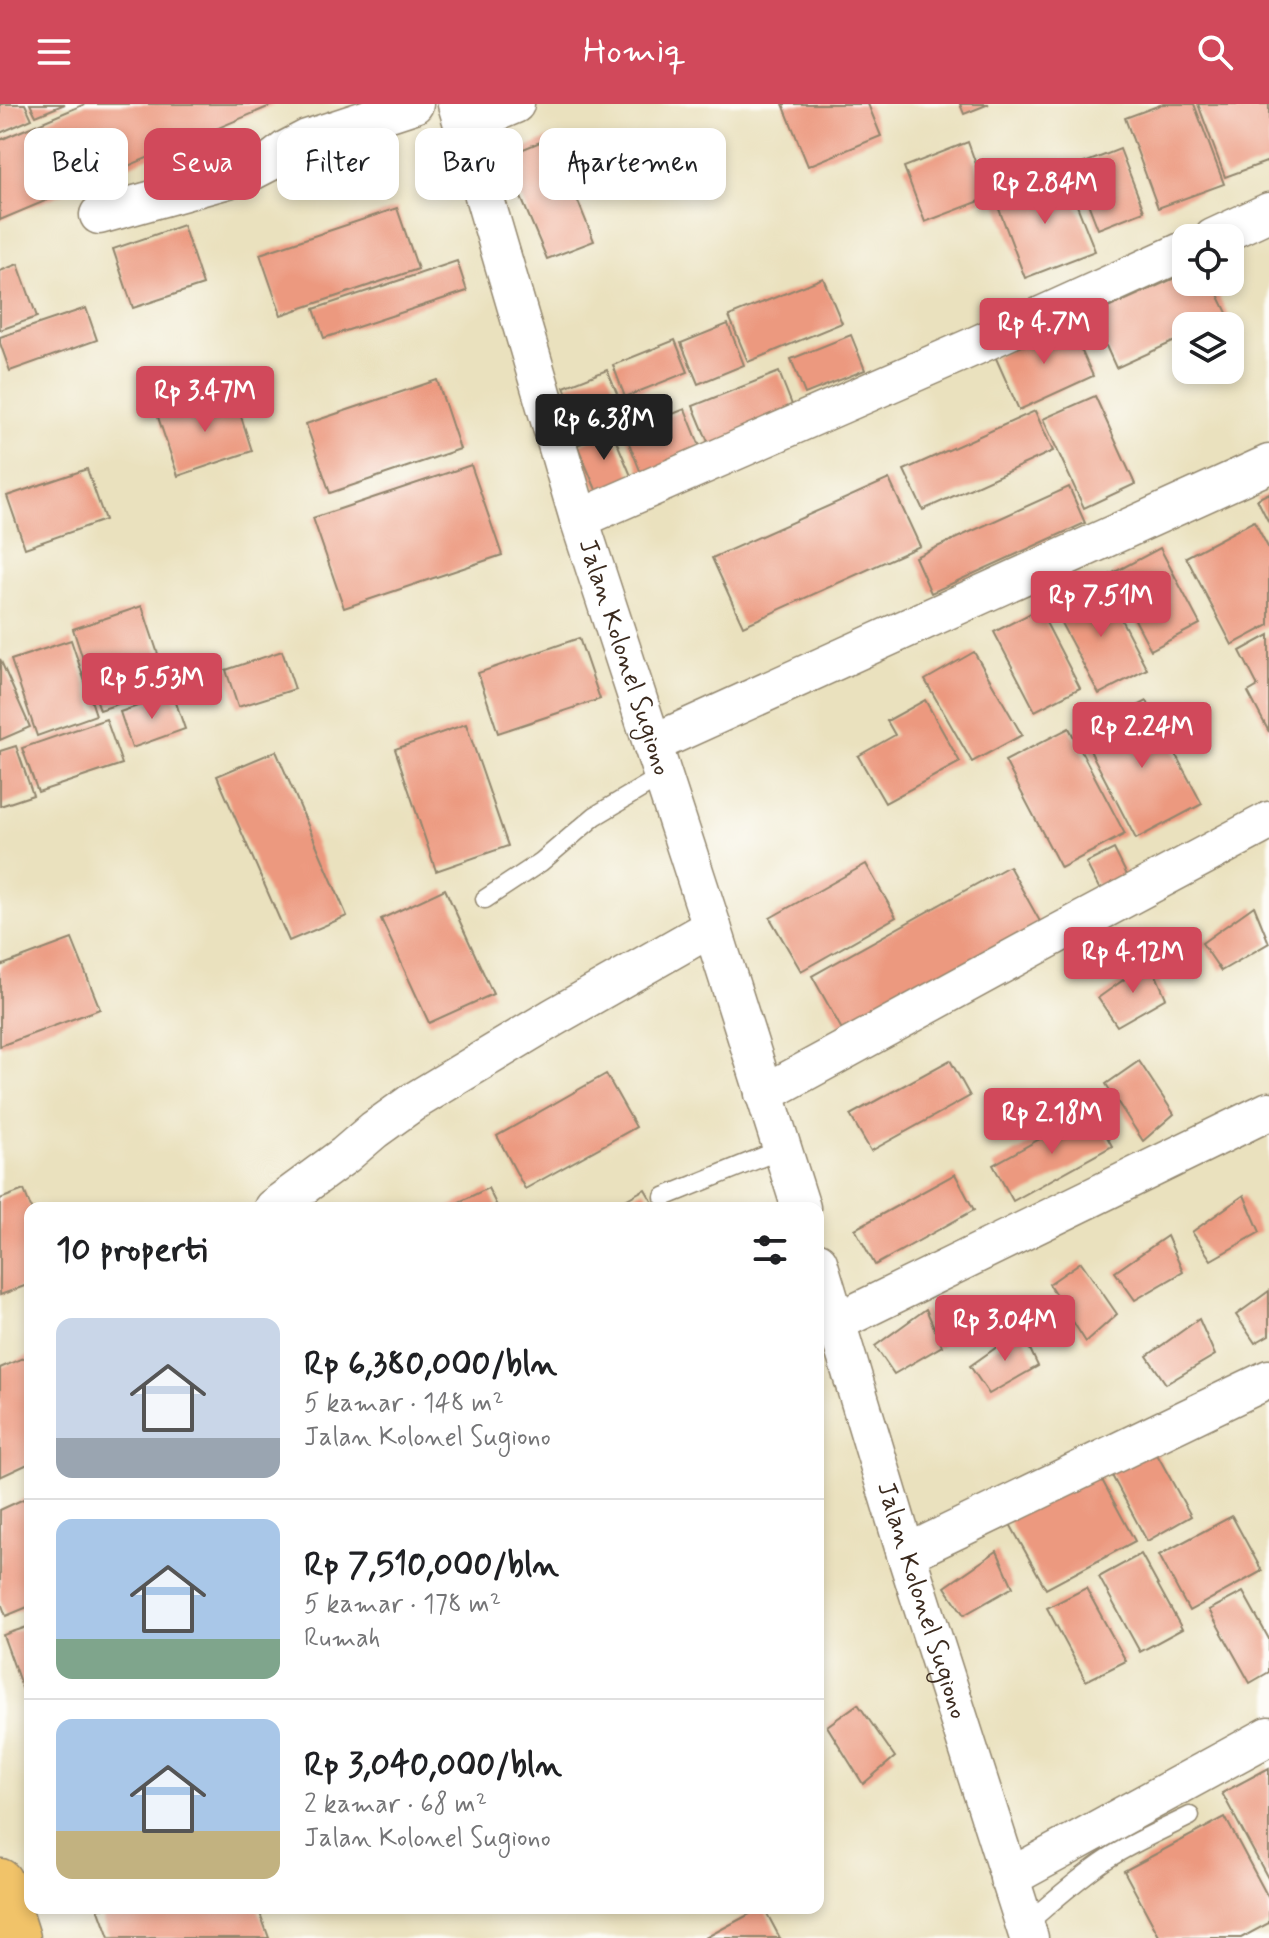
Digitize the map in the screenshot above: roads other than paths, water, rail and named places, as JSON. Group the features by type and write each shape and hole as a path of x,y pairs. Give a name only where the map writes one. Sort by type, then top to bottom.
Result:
{"highway":[{"path":"0,1881 12,1936"}],"street":[{"path":"99,215 246,174 307,139 414,104"},
{"path":"460,115 515,104"},
{"name":"Jalan Kolonel Sugiono","path":"460,115 579,519 799,1202"},
{"path":"1243,224 1269,212"},
{"path":"579,519 1172,256"},
{"path":"657,760 1269,464"},
{"path":"764,1094 1269,821"},
{"path":"281,1202 413,1102 712,927"},
{"path":"837,1322 1269,1111"},
{"name":"Jalan Kolonel Sugiono","path":"824,1281 906,1554 1027,1931"},
{"path":"906,1554 1269,1379"},
{"path":"1009,1878 1269,1736"}],"lane":[{"path":"485,899 541,862 657,760"},
{"path":"664,1197 782,1149"},
{"path":"1027,1931 1084,1875 1190,1816"}]}
